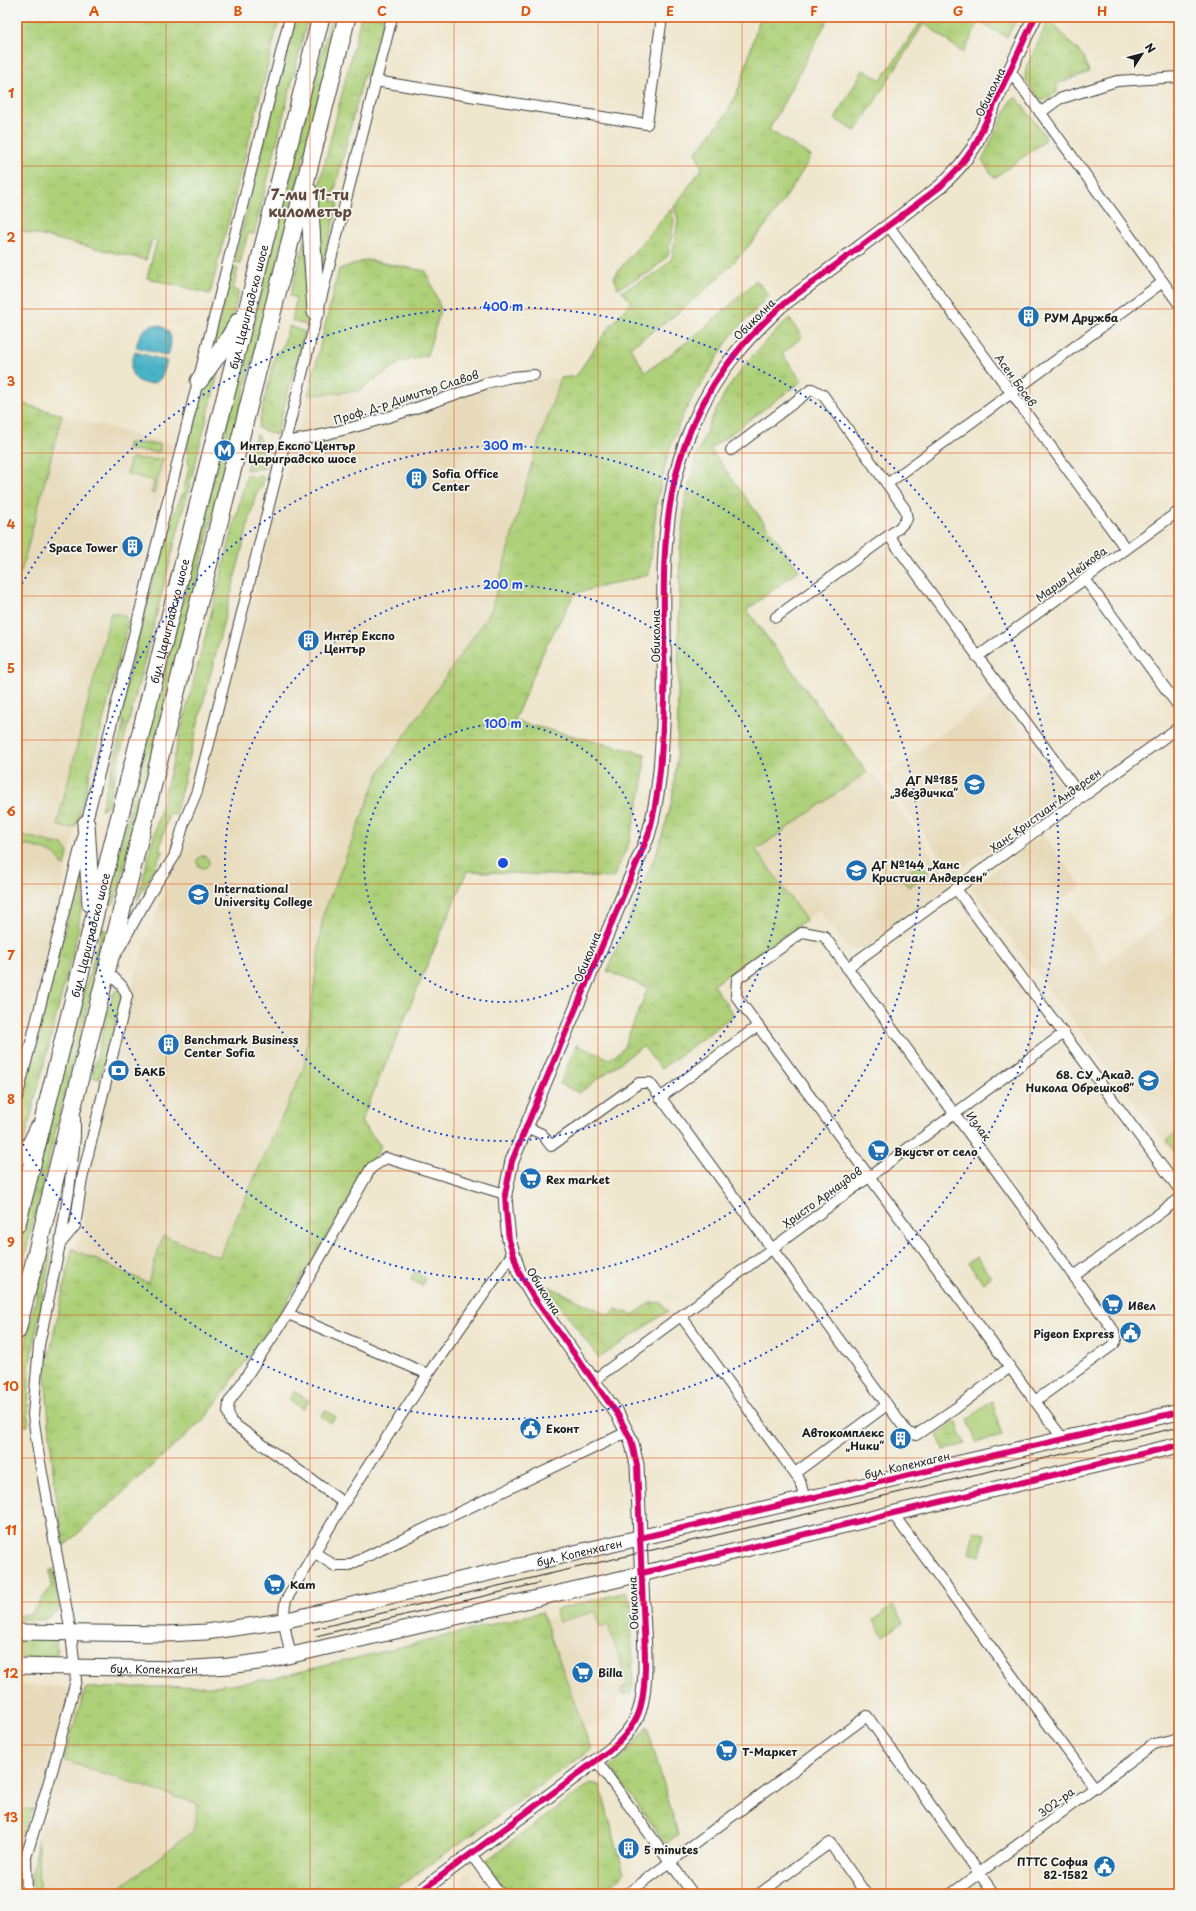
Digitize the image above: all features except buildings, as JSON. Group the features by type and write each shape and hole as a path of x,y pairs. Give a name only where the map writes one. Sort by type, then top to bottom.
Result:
{"highway":[{"name":"бул. Цариградско шосе","path":"17,1224 321,17"},
{"path":"17,1331 166,732 308,176 347,17"},
{"path":"308,176 316,312"},
{"path":"199,381 228,340 249,304"},
{"path":"86,824 91,887 90,930"}],"main road":[{"name":"бул. Копенхаген","path":"17,1632 206,1632 283,1621 1179,1412"},
{"name":"бул. Копенхаген","path":"17,1666 178,1669 229,1666 291,1656 1179,1445"}],"street":[{"path":"17,1098 290,17"},
{"path":"60,1244 75,1226 82,1178 127,996 122,986 107,971 149,895 174,857 185,820 197,791 285,442 316,312 392,17"},
{"path":"375,82 647,124 662,17"},
{"name":"Обиколна","path":"417,1894 620,1741 630,1729 641,1705 644,1684 642,1573 637,1465 627,1432 618,1415 535,1299 519,1272 509,1240 506,1194 512,1161 642,850 654,816 658,794 662,752 666,548 671,499 683,451 698,415 714,384 736,352 781,306 888,224 941,186 960,166 974,147 1036,17"},
{"path":"1011,72 1179,304"},
{"path":"1040,113 1059,100 1117,81 1179,77"},
{"name":"Асен Босев","path":"888,224 1126,549"},
{"path":"887,484 1163,282"},
{"name":"Проф. Д-р Димитър Славов","path":"285,442 355,428 490,382 512,377 534,375"},
{"path":"731,450 812,389 823,395 905,509 907,519 889,536 776,617"},
{"name":"Мария Нейкова","path":"977,657 1179,511"},
{"path":"889,536 1082,798"},
{"path":"1086,579 1179,707"},
{"name":"Ханс Кристиан Андерсен","path":"847,968 1179,727"},
{"path":"956,889 1179,1189"},
{"name":"Излак","path":"758,1026 736,996 737,979 803,932 824,936 1114,1331 1116,1341 1113,1345 1035,1401"},
{"path":"660,1098 758,1026 1063,1439"},
{"name":"Христо Арнаудов","path":"594,1380 1064,1033"},
{"path":"526,1127 542,1134 551,1146 639,1083 650,1083 908,1433 916,1435 956,1408 1010,1366"},
{"path":"27,1894 26,1857 53,1768 76,1680 71,1633 38,1451 33,1415 39,1345 60,1244 75,1137 74,1101"},
{"path":"17,1164 46,1106"},
{"path":"344,1503 232,1422 228,1412 229,1402 288,1314 358,1187 371,1168 386,1158 506,1194"},
{"path":"1074,1276 1179,1198"},
{"path":"291,1656 283,1621 283,1609 286,1600 344,1503 428,1374 512,1253"},
{"path":"288,1314 428,1374"},
{"path":"681,1316 795,1473 800,1481 805,1500"},
{"path":"795,1473 887,1405"},
{"path":"314,1552 335,1566 347,1566 627,1432"},
{"path":"893,1514 1095,1788"},
{"path":"627,1894 867,1716 994,1894"},
{"name":"302-ра","path":"951,1894 1154,1744 1179,1738"},
{"path":"596,1760 693,1894"},
{"path":"760,1894 830,1843 866,1894"},
{"path":"472,1854 500,1894"}],"shaded area":[{"path":"561,378 534,456 491,611 379,773 323,915 304,1068 219,1257 163,1236 148,1283 72,1249 82,1235 86,1189 129,995 149,933 194,813 308,395"},
{"path":"62,415 172,444 172,446 77,824 17,1072 17,572 21,573"},
{"name":"ДГ №185 „Звездичка“","path":"993,696 1066,792 953,875 883,777"},
{"name":"ДГ №144 „Ханс Кристиан Андерсен“","path":"867,772 874,775 956,889 874,949 847,949 819,910 806,920 756,850"},
{"path":"1043,835 1082,886 1061,900 1105,963 1179,909 1179,1161 971,887"},
{"path":"595,1611 608,1625 628,1685 621,1688 623,1694 609,1716 601,1722 584,1728 591,1749 392,1894 32,1894 35,1849 46,1812 33,1809 17,1810 17,1685 86,1688 152,1688 214,1686 271,1679 542,1612 545,1619 557,1616 559,1622"},
{"path":"469,1873 484,1894 441,1894"}],"green space":[{"path":"17,17 280,17 210,294 147,278 157,240 152,239 146,260 17,230"},
{"path":"296,17 308,17 254,234 248,233 240,263 234,262"},
{"path":"331,17 339,17 115,902 110,905 107,900"},
{"path":"361,17 385,17 371,75 364,74 332,201 338,203 320,278 317,194"},
{"path":"760,17 829,17 769,130 811,156 794,186 775,213 755,239 733,263 710,286 685,307 630,347 645,372 703,329 756,280 769,295 730,337 684,412 669,450 657,500 649,575 575,593 545,648 514,721 645,754 642,788 629,843 613,878 467,871 361,1122 381,1146 282,1310 206,1417 64,1546 54,1481 45,1374 72,1249 148,1283 163,1236 219,1257 304,1068 323,915 379,773 491,611 534,456 561,378 576,376 607,330 631,302 622,291 657,273 672,258 678,220 674,207 702,168 696,152 728,112 741,83"},
{"path":"924,17 1018,17 1007,37 979,22 963,53 924,23 855,131 835,119 863,70 881,80"},
{"path":"1050,17 1053,24 1084,57 1089,72 1057,84 1057,92 1046,100 1040,100 1025,79 1026,68"},
{"path":"1017,98 1046,137 1044,142 994,178 982,160 1011,100"},
{"path":"671,209 674,221 668,256 650,272 618,288 614,277"},
{"path":"305,240 308,271 309,310 305,325 292,321 296,298 290,296"},
{"path":"367,260 426,271 441,309 427,355 401,362 358,391 308,395 339,269"},
{"path":"233,267 238,269 233,290 239,291 231,324 211,353"},
{"path":"789,318 802,337 782,354 802,381 710,449 799,570 747,610 867,772 756,850 806,920 713,985 734,1015 661,1069 643,1046 579,1093 560,1084 576,1045 610,1059 623,1049 648,988 607,971 658,849 672,801 677,760 680,549 685,502 696,458 710,422 726,391 750,358"},
{"path":"289,326 305,332 276,435 258,428 276,352 282,349"},
{"path":"218,366 219,368 214,390 107,807 101,809 124,722 117,720 163,539 183,493 189,467 187,452 200,393"},
{"path":"17,402 62,415 21,573 17,572"},
{"path":"256,435 259,436 265,468 246,470"},
{"path":"128,443 160,444 160,452 127,450"},
{"path":"132,458 157,460 163,458 154,494 151,493 154,481 127,474 130,460"},
{"path":"247,474 252,477 261,475 264,479 262,486 256,494 175,815 169,813 159,851 163,851 137,901"},
{"path":"111,612 125,616 128,623 77,824 70,828 65,827 57,825"},
{"path":"17,834 63,845 68,853 65,866 62,865 55,855 43,849 17,844"},
{"path":"203,856 207,858 209,862 207,866 203,868 199,866 197,862 199,858"},
{"path":"84,857 85,881 78,931 25,1138 17,1155 17,1113"},
{"path":"921,863 928,873 909,887 902,877"},
{"path":"102,929 106,930 107,933 67,1084 17,1288 17,1255 74,1029"},
{"path":"119,989 122,995 122,1000 99,1079 92,1077 110,1003 114,992"},
{"path":"1179,1131 1179,1157 1167,1140"},
{"path":"51,1247 50,1260 29,1368 28,1426 17,1425 20,1380 27,1336 49,1248"},
{"path":"977,1257 991,1277 983,1283 968,1263"},
{"path":"415,1272 426,1279 422,1286 410,1279"},
{"path":"544,1284 610,1316 616,1309 633,1315 650,1303 660,1302 668,1311 599,1358"},
{"path":"294,1391 309,1401 303,1409 289,1400"},
{"path":"992,1401 1002,1436 976,1442 968,1419"},
{"path":"325,1410 336,1417 331,1423 321,1416"},
{"path":"956,1421 965,1444 944,1450 937,1435"},
{"path":"974,1531 985,1534 980,1556 969,1553"},
{"path":"50,1570 54,1570 59,1610 44,1620 17,1619 17,1615 30,1615 51,1587"},
{"path":"626,1592 631,1603 633,1686 630,1695 623,1694 621,1688 628,1685 608,1625 600,1627 595,1611 559,1622 555,1610"},
{"path":"893,1606 904,1622 884,1636 873,1620"},
{"path":"542,1612 591,1749 388,1894 113,1893 193,1831 198,1804 63,1760 86,1688 214,1686 271,1679"},
{"path":"17,1638 48,1638 56,1640 57,1654 51,1658 17,1658"},
{"path":"647,1726 678,1834 666,1844 610,1767 627,1752"},
{"path":"591,1783 600,1785 624,1874 598,1894 508,1894 484,1862"},
{"path":"33,1809 20,1839 20,1894 17,1894 17,1810"},
{"path":"38,1838 39,1894 32,1894 31,1878"}],"water":[{"path":"152,325 163,327 169,333 171,341 168,356 136,347 142,332"},
{"path":"135,352 167,361 160,379 156,382 146,384 134,377 131,368"}],"tram line":[{"path":"314,1629 1179,1427"},
{"path":"316,1636 539,1583"}],"cycle path":[{"path":"417,1894 609,1751 629,1731 636,1719 641,1705 645,1669 645,1644 637,1465 631,1440 618,1415 535,1299 519,1272 509,1240 505,1194 512,1161 648,836 656,802 660,769 664,701 664,574 667,524 675,479 686,440 713,385 742,346 753,334 781,306 941,186 960,166 974,147 1035,17"},
{"path":"640,1538 1179,1412"},
{"path":"642,1573 1179,1445"}],"place":[{"name":"РУМ Дружба","path":"1029,317"},
{"name":"Интер Експо Център - Цариградско шосе","path":"225,451"},
{"name":"Sofia Office Center","path":"416,479"},
{"name":"Space Tower","path":"133,547"},
{"name":"Интер Експо Център","path":"308,641"},
{"name":"ДГ №185 „Звездичка“","path":"974,785"},
{"name":"ДГ №144 „Ханс Кристиан Андерсен“","path":"856,870"},
{"name":"International University College","path":"199,894"},
{"name":"Benchmark Business Center Sofia","path":"168,1045"},
{"name":"БАКБ","path":"118,1071"},
{"name":"68. СУ „Акад. Никола Обрешков“","path":"1149,1080"},
{"name":"Вкусът от село","path":"879,1151"},
{"name":"Rex market","path":"530,1179"},
{"name":"Ивел","path":"1112,1305"},
{"name":"Pigeon Express","path":"1130,1333"},
{"name":"Еконт","path":"530,1428"},
{"name":"Автокомплекс „Ники“","path":"900,1438"},
{"name":"Kam","path":"274,1584"},
{"name":"Billa","path":"582,1672"},
{"name":"Т-Маркет","path":"727,1751"},
{"name":"5 minutes","path":"629,1849"},
{"name":"ПТТС София 82-1582","path":"1104,1867"}],"district":[{"name":"7-ми 11-ти километър","path":"310,202"}]}
